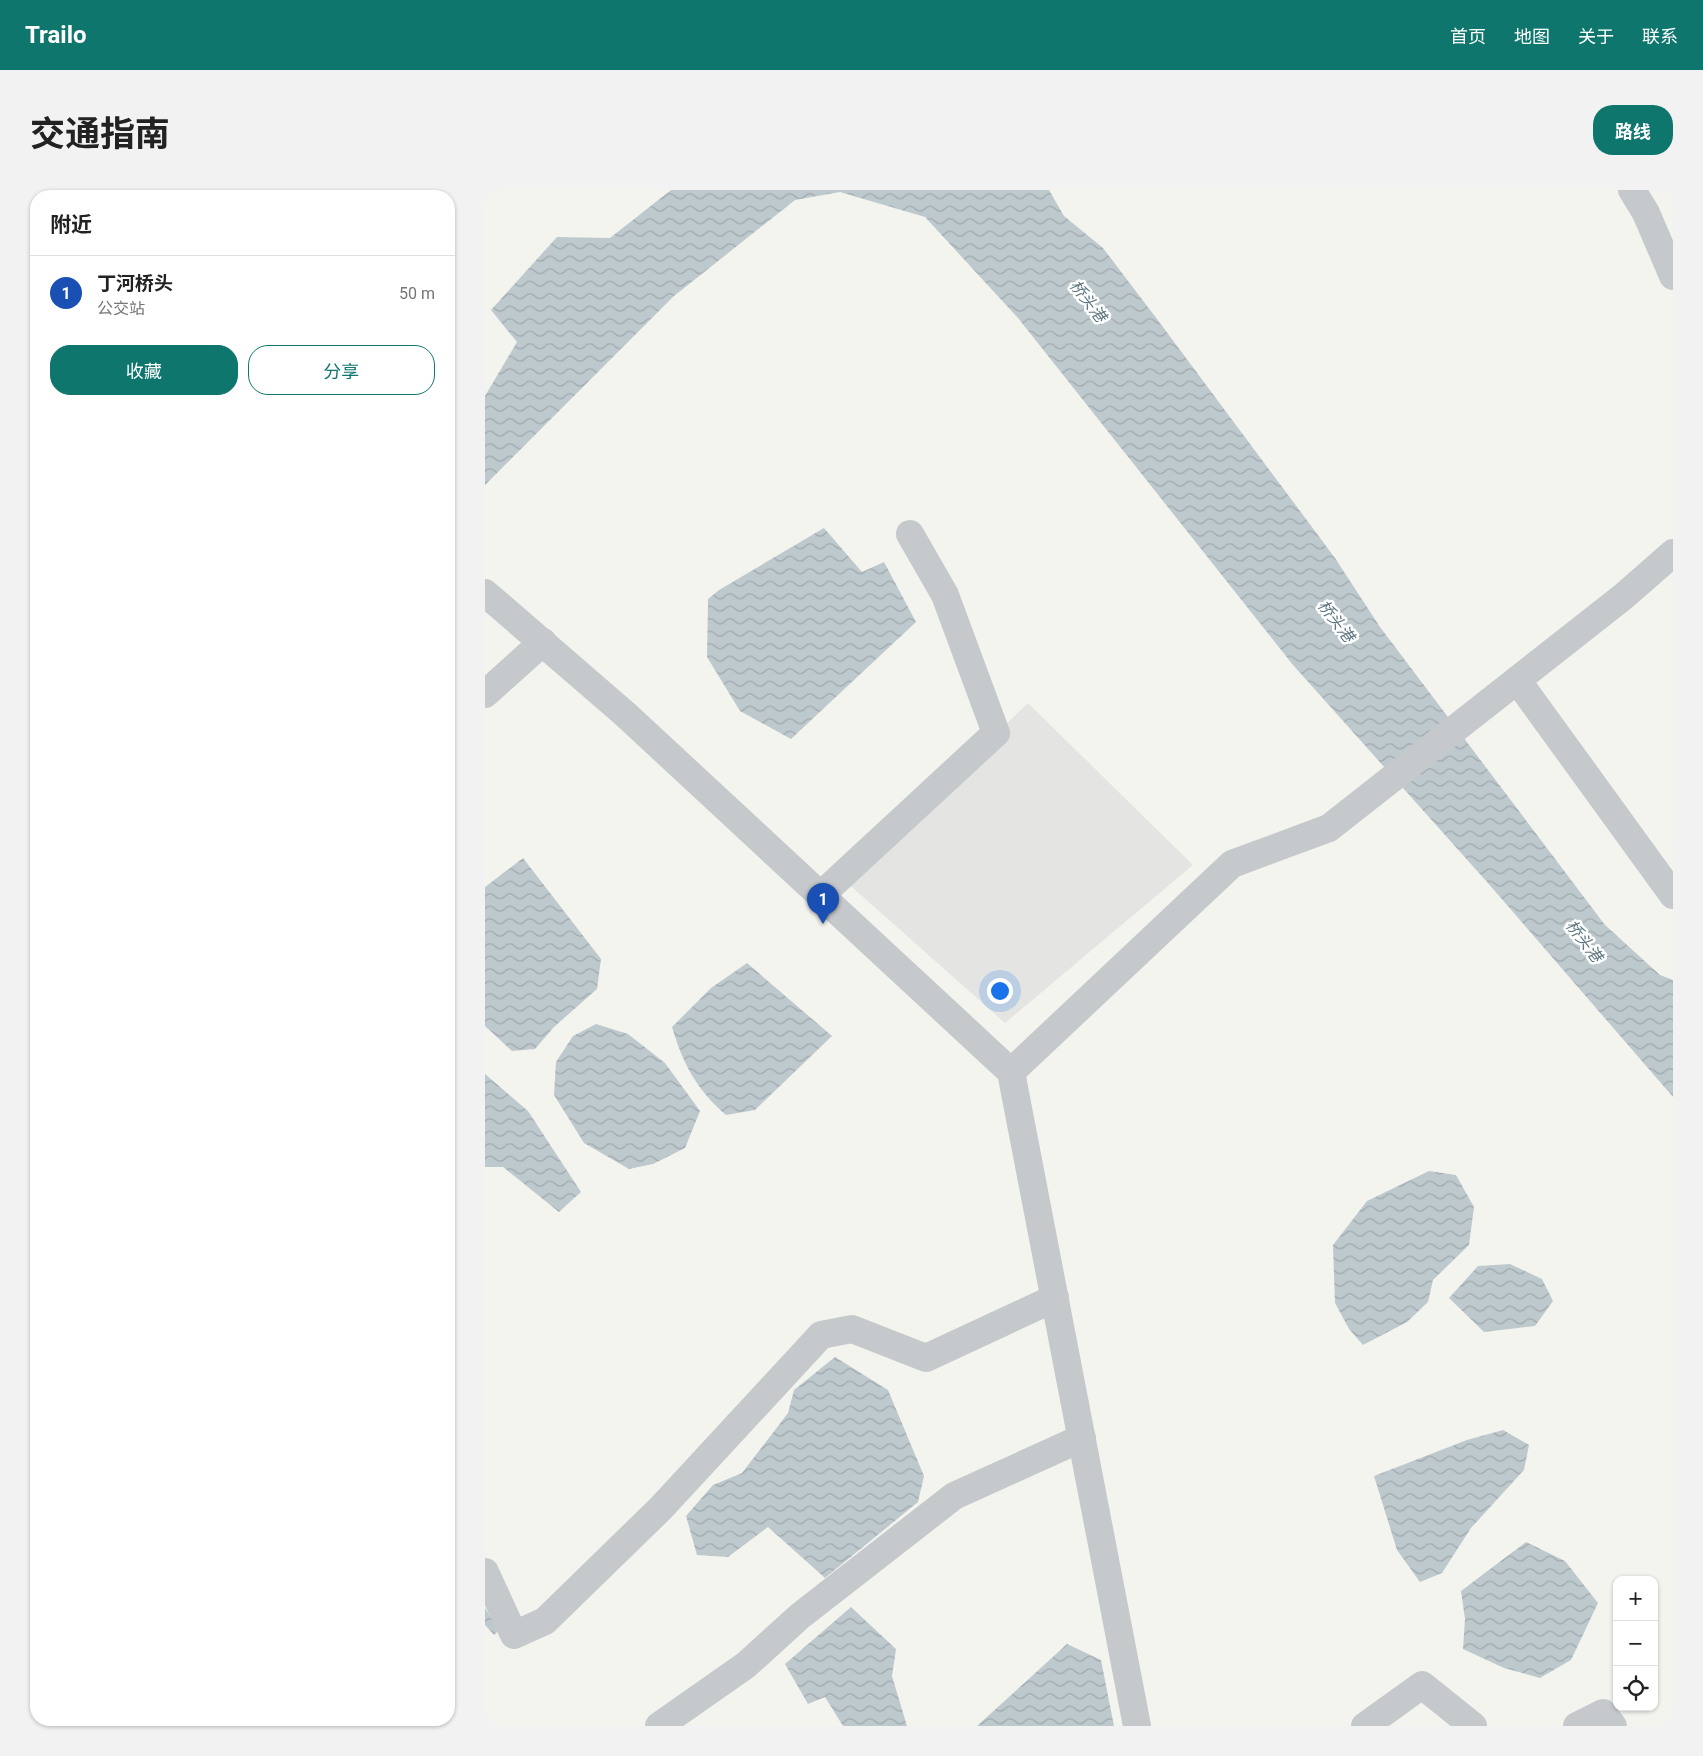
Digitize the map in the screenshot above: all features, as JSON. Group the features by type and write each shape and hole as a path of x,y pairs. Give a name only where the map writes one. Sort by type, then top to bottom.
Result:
{"street":[{"path":"1632,190 1646,213 1673,276"},
{"path":"821,895 996,733 945,595 910,534"},
{"path":"1011,1072 1232,864 1329,828 1624,596 1673,553"},
{"path":"485,593 625,714 1011,1072 1137,1726"},
{"path":"485,694 543,642"},
{"path":"1517,680 1673,895"},
{"path":"485,1572 515,1635 545,1621 661,1508 821,1335 852,1329 926,1358 1055,1298"},
{"path":"659,1726 746,1665 800,1616 955,1496 1082,1438"},
{"path":"1365,1726 1422,1684 1473,1726"},
{"path":"1577,1726 1603,1713 1613,1726"}],"shaded area":[{"path":"1028,703 1193,865 1005,1023 844,880"}],"water":[{"name":"桥头港","path":"671,190 1049,190 1064,216 1103,248 1157,319 1335,558 1380,627 1605,925 1660,975 1673,980 1673,1097 1487,882 1293,665 1018,318 925,217 840,192 795,200 674,296 485,485 485,396 517,342 491,310 557,237 610,238"},
{"path":"824,528 862,572 884,562 916,622 791,739 740,711 707,657 708,599 719,590"},
{"path":"523,858 601,959 597,989 554,1027 535,1049 512,1051 485,1026 485,887"},
{"path":"747,963 832,1036 755,1110 726,1115 706,1095 692,1075 681,1053 672,1027 711,988"},
{"path":"596,1024 628,1034 665,1063 700,1111 685,1148 653,1164 629,1169 584,1143 554,1095 556,1062 573,1036"},
{"path":"485,1074 528,1111 581,1192 559,1212 503,1167 485,1167"},
{"path":"1429,1171 1456,1175 1474,1207 1469,1245 1433,1280 1428,1302 1407,1322 1363,1345 1349,1329 1335,1303 1333,1245 1367,1201"},
{"path":"1510,1264 1542,1279 1553,1301 1535,1326 1484,1332 1449,1298 1478,1266"},
{"path":"835,1357 888,1390 924,1476 918,1502 825,1578 768,1527 728,1557 697,1555 686,1516 713,1485 742,1473 788,1413 794,1390"},
{"path":"1503,1430 1529,1445 1524,1470 1471,1528 1442,1573 1420,1582 1397,1550 1374,1476 1467,1440"},
{"path":"1526,1542 1565,1561 1598,1603 1571,1660 1540,1678 1504,1668 1463,1649 1465,1619 1461,1591"},
{"path":"851,1607 896,1649 892,1676 907,1726 843,1726 825,1697 808,1704 785,1664"},
{"path":"485,1608 499,1630 494,1635 485,1625"},
{"path":"1067,1644 1101,1660 1114,1726 977,1726"}],"place":[{"name":"丁河桥头","path":"823,924"}]}
